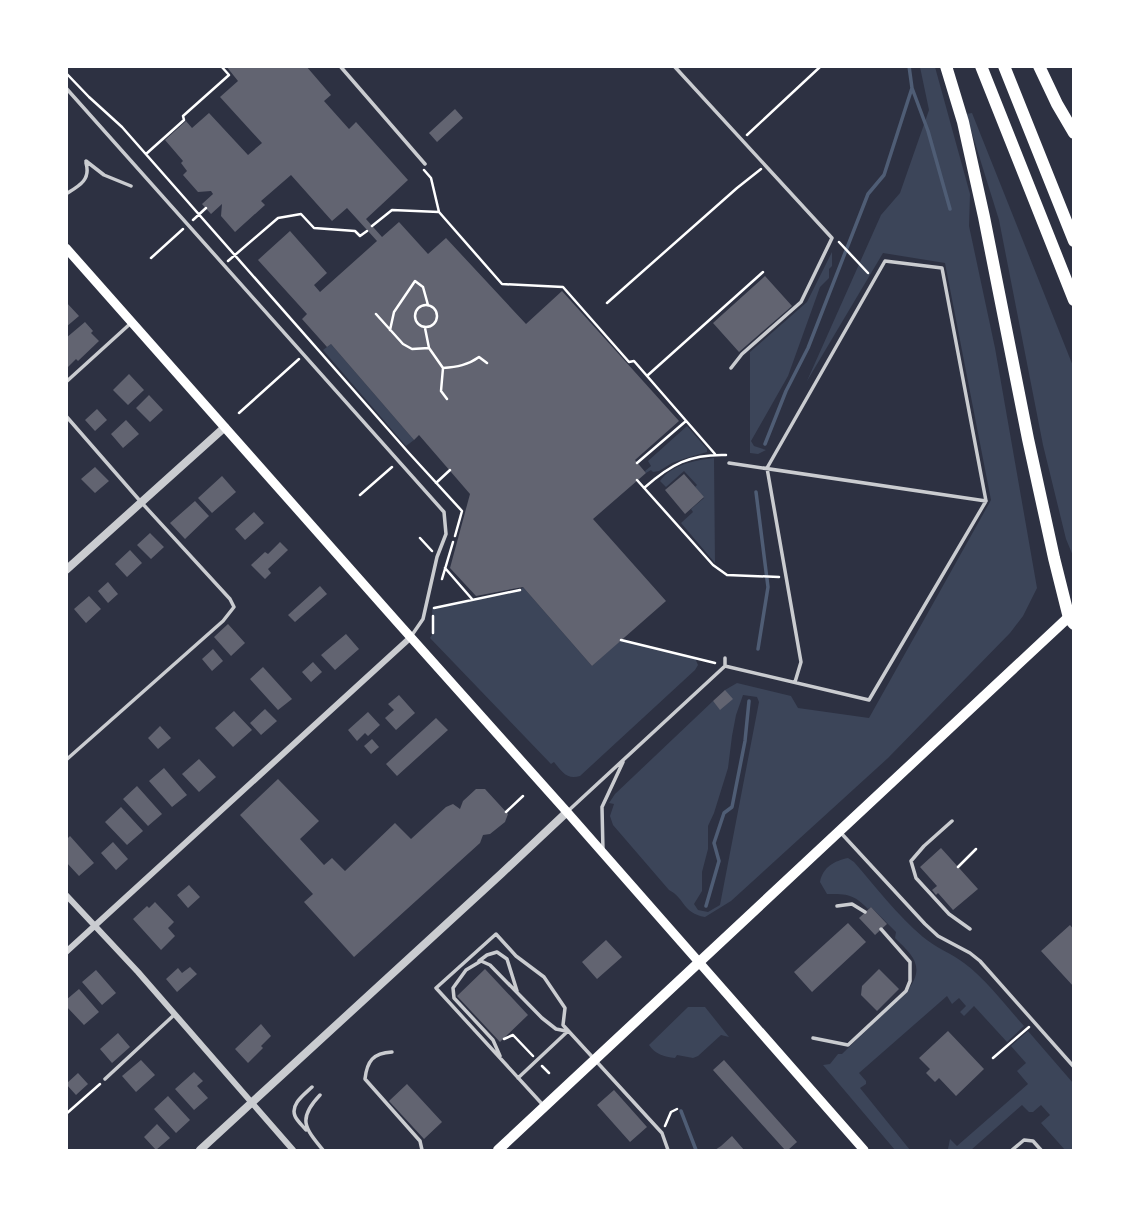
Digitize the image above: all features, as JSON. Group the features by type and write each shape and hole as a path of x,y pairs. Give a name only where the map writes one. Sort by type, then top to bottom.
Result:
{"highway":[{"path":"946,66 963,122 987,230 1036,479 1072,618"},
{"path":"981,66 1073,300"},
{"path":"1004,66 1073,241"},
{"path":"1039,66 1073,133"}],"main road":[{"path":"66,248 864,1150"},
{"path":"500,1150 1072,618"}],"street":[{"path":"66,570 225,427"},
{"path":"66,952 411,637"},
{"path":"200,1150 567,812"},
{"path":"66,895 293,1150"}],"lane":[{"path":"340,66 425,164"},
{"path":"674,66 832,238 801,302 742,354 732,368"},
{"path":"66,88 444,512 446,534 437,556 423,619 411,637"},
{"path":"66,194 85,182 89,171 86,161 104,175 131,186"},
{"path":"725,666 869,700 986,501 942,268 885,261 767,468 801,662 795,682"},
{"path":"66,382 132,322"},
{"path":"66,416 230,598 234,607 223,621 66,760"},
{"path":"729,463 986,501"},
{"path":"567,812 725,666 726,658"},
{"path":"603,853 602,807 625,758"},
{"path":"952,821 911,861 916,878 950,914 970,929"},
{"path":"840,832 925,925 938,936 970,953 988,970 1073,1067"},
{"path":"837,906 852,904 865,912"},
{"path":"813,1038 848,1045 905,991 910,981 910,962 881,929"},
{"path":"545,1107 436,988 496,934 516,956 544,977 565,1008 563,1025 662,1133 668,1150"},
{"path":"503,1061 493,1040 454,998 453,988 466,970 487,955 497,952 507,960 518,993"},
{"path":"466,970 481,961 491,965 542,1018 556,1029 568,1031"},
{"path":"105,1079 174,1015"},
{"path":"518,1078 568,1031"},
{"path":"392,1052 383,1052 373,1058 367,1066 365,1079 421,1141 422,1150"},
{"path":"312,1087 298,1101 294,1110 295,1116 323,1150"},
{"path":"306,1129 306,1112 320,1095"},
{"path":"1012,1150 1024,1140 1033,1141 1041,1150"}],"path":[{"path":"146,154 229,75 221,66"},
{"path":"742,139 821,66"},
{"path":"425,164 423,169 431,178 439,212 502,284 563,287 629,362 634,361 648,376 715,454"},
{"path":"607,303 727,196 766,165"},
{"path":"151,258 206,208"},
{"path":"372,226 392,210 439,212"},
{"path":"224,265 278,218 300,214 314,229 355,231 360,236 367,231"},
{"path":"841,244 874,281"},
{"path":"648,376 763,272"},
{"path":"390,330 394,312 415,281 423,287 428,305 434,309 437,316 435,323 425,328"},
{"path":"428,305 418,308 414,315 416,322 425,328 429,348 443,368 441,391 447,399"},
{"path":"430,313 434,309"},
{"path":"376,314 403,344 412,349 429,348"},
{"path":"310,340 316,334"},
{"path":"240,413 315,346"},
{"path":"443,368 459,367 479,357 487,363"},
{"path":"637,463 686,421"},
{"path":"644,488 661,473 695,457 730,455"},
{"path":"360,495 398,461"},
{"path":"436,482 450,470"},
{"path":"638,480 713,565 727,575 770,577"},
{"path":"420,538 437,556"},
{"path":"445,568 472,600"},
{"path":"432,608 520,590"},
{"path":"621,640 725,666"},
{"path":"506,812 523,796"},
{"path":"958,867 976,849"},
{"path":"993,1058 1024,1031"},
{"path":"504,1040 513,1035 549,1073"},
{"path":"66,1114 105,1079"},
{"path":"662,1133 671,1112 677,1109"}],"shaded area":[{"path":"920,67 935,67 970,194 969,226 995,348 1037,588 1023,616 1010,633 888,758 731,901 705,917 688,909 679,897 669,890 613,825 610,816 614,804 609,803 615,794 713,701 720,709 725,690 737,683 791,696 798,708 869,718 991,500 945,263 883,253 807,381 881,215 900,193 929,110","holes":["743,695 757,697 759,702 720,905 708,912 698,910 694,904 702,891 702,872 708,849 708,826 728,768 736,715"]},
{"path":"972,113 1073,366 1073,556 1066,539 1043,445 999,220 966,114"},
{"path":"832,252 829,278 820,287 788,376 751,441 754,446 766,450 758,454 750,453 750,352 807,302"},
{"path":"331,344 414,440 406,446 323,350"},
{"path":"687,426 707,452 672,463 659,471 651,470 646,473 651,466 648,461"},
{"path":"714,458 715,563 681,523 693,512 691,509 704,498 695,487 697,485 684,471 666,487 660,481 677,467"},
{"path":"523,587 592,666 621,640 695,658 698,665 580,776 568,776 554,762 551,764 430,638 433,633 432,608 520,590"},
{"path":"848,858 913,928 972,970 1024,1026 1007,1042 974,1006 964,1016 960,1012 966,1006 959,998 952,1004 947,996 859,1073 866,1081 860,1088 910,1150 895,1150 823,1065 830,1064 838,1054 842,1054 908,990 916,974 915,961 895,938 896,932 871,907 868,909 850,896 827,894 820,882 824,872 834,863"},
{"path":"688,1007 705,1007 729,1037 721,1035 693,1058 677,1055 675,1058 667,1057 654,1051 649,1045"},
{"path":"1028,1031 1073,1083 1073,1150 1065,1150 1041,1123 1050,1115 1041,1105 1029,1112 1022,1105 971,1150 948,1149 950,1139 957,1146 1028,1084 1017,1071 1026,1063 1011,1046"}],"building":[{"path":"226,66 306,66 331,95 324,101 349,129 356,122 408,180 366,219 382,237 399,222 428,254 446,238 526,324 562,291 679,421 635,460 646,473 593,519 666,601 592,666 523,587 476,596 450,568 470,494 419,435 414,440 331,344 327,347 302,319 307,314 258,260 290,231 327,273 314,285 320,292 377,241 347,208 332,221 291,175 261,201 265,205 235,232 221,216 222,204 211,214 202,204 213,194 211,191 198,192 183,175 187,171 181,163 183,161 165,140 186,121 192,128 209,113 248,155 262,143 220,97 238,81"},
{"path":"455,109 463,118 437,142 429,133"},
{"path":"765,276 792,306 739,352 713,323"},
{"path":"66,302 79,316 66,327"},
{"path":"85,322 99,341 68,367 66,338"},
{"path":"129,374 144,390 128,405 113,390"},
{"path":"149,395 163,410 150,422 136,408"},
{"path":"97,409 107,420 95,431 85,420"},
{"path":"126,420 139,434 123,448 111,434"},
{"path":"95,467 109,481 95,493 81,479"},
{"path":"684,474 704,497 685,514 665,490"},
{"path":"222,476 236,492 212,513 198,498"},
{"path":"195,501 209,516 185,539 170,523"},
{"path":"254,512 264,523 245,540 235,529"},
{"path":"150,533 164,547 151,559 137,545"},
{"path":"280,542 288,550 268,569 271,573 265,579 251,565"},
{"path":"130,550 142,563 127,577 115,564"},
{"path":"108,582 118,594 108,603 98,591"},
{"path":"320,586 327,594 295,622 288,615"},
{"path":"89,596 101,609 86,623 74,609"},
{"path":"228,624 245,643 231,656 214,637"},
{"path":"346,634 359,649 335,670 321,655"},
{"path":"213,649 223,661 212,671 202,659"},
{"path":"313,662 322,672 311,682 302,672"},
{"path":"263,667 292,699 278,710 250,679"},
{"path":"725,690 733,699 720,710 713,701"},
{"path":"399,695 415,713 396,730 385,718 394,710 388,704"},
{"path":"265,709 277,721 261,735 250,723"},
{"path":"234,711 252,730 233,747 215,728"},
{"path":"368,712 380,725 368,736 365,733 357,741 348,730"},
{"path":"436,718 448,730 397,776 386,764"},
{"path":"160,726 171,738 158,749 148,738"},
{"path":"372,739 379,747 371,754 364,746"},
{"path":"199,759 216,777 199,792 182,774"},
{"path":"164,768 187,795 172,807 149,781"},
{"path":"278,779 319,821 300,839 324,865 332,858 345,871 395,823 411,839 446,807 453,804 460,809 463,801 476,789 485,789 508,814 505,822 490,834 483,835 480,843 354,957 304,902 313,894 240,815"},
{"path":"137,786 162,814 148,826 123,799"},
{"path":"121,807 143,831 127,845 105,822"},
{"path":"70,836 94,863 79,876 66,862 66,840"},
{"path":"113,842 128,859 116,870 101,853"},
{"path":"941,848 978,889 953,910 932,890 937,886 920,867"},
{"path":"189,885 200,897 188,908 177,895"},
{"path":"155,902 174,922 168,928 175,936 161,950 133,919"},
{"path":"871,907 887,924 875,935 859,918"},
{"path":"848,923 866,942 812,992 794,972"},
{"path":"1070,925 1074,930 1074,987 1041,951"},
{"path":"606,940 622,957 597,979 582,962"},
{"path":"190,967 197,974 177,992 166,979 178,968 182,973"},
{"path":"485,969 528,1015 500,1042 457,996"},
{"path":"879,969 899,989 877,1011 861,995 862,986"},
{"path":"96,970 116,993 102,1005 82,982"},
{"path":"79,989 99,1012 84,1025 66,1006 66,1000"},
{"path":"261,1024 271,1036 248,1063 235,1049"},
{"path":"948,1031 984,1069 956,1096 939,1078 935,1082 926,1073 930,1069 919,1058"},
{"path":"118,1033 130,1047 112,1063 100,1049"},
{"path":"141,1060 155,1075 136,1092 122,1076"},
{"path":"724,1060 797,1142 788,1150 785,1150 713,1070"},
{"path":"194,1072 203,1081 197,1086 208,1098 194,1110 175,1089"},
{"path":"78,1073 88,1084 76,1095 66,1084"},
{"path":"407,1084 442,1122 424,1139 389,1101"},
{"path":"614,1090 647,1127 630,1142 597,1105"},
{"path":"168,1096 190,1120 176,1133 154,1109"},
{"path":"157,1124 170,1138 156,1150 144,1137"},
{"path":"732,1136 744,1150 715,1150 721,1146"}],"waterway":[{"path":"765,444 786,391 808,348 868,194 884,175 912,88 909,66"},
{"path":"912,88 928,131 950,209"},
{"path":"756,492 768,587 758,649"},
{"path":"706,906 719,861 714,843 724,813 732,807 745,741 749,701"},
{"path":"681,1111 696,1150"}]}
